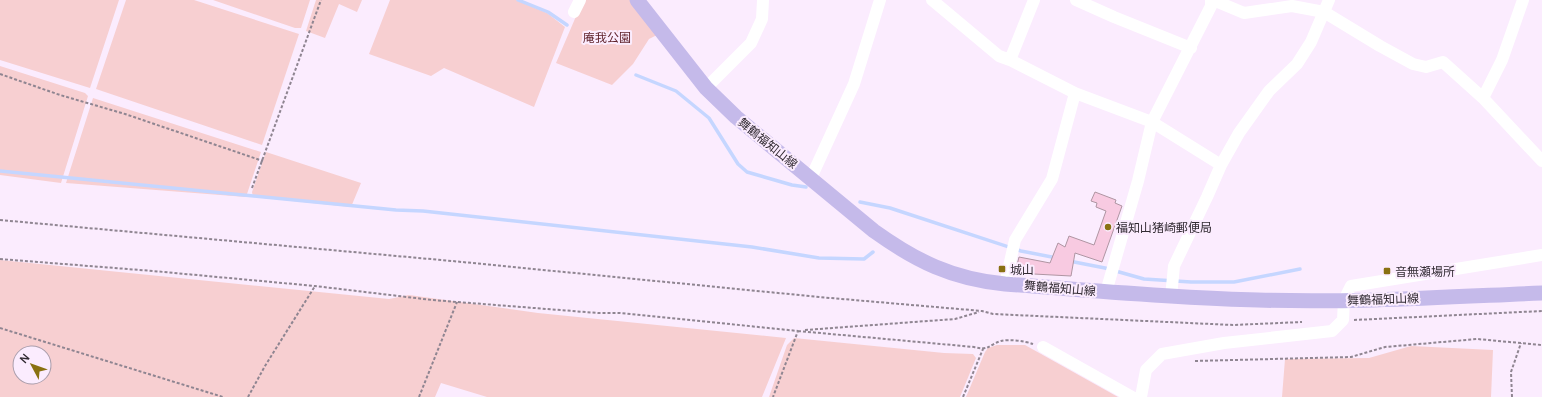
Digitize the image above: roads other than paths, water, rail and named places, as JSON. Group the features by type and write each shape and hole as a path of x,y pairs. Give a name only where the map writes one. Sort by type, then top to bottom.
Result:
{"main road":[{"name":"舞鶴福知山線","path":"637,0 706,88 736,117 874,231 898,248 927,264 955,275 982,282 1005,284 1171,297 1259,300 1344,300 1542,293"}],"street":[{"path":"574,12 580,0"},
{"path":"706,88 750,43 762,19 763,0"},
{"path":"810,178 854,84 880,0"},
{"path":"932,0 999,56 1010,60 1075,93 1152,122 1221,165"},
{"path":"1010,60 1034,0"},
{"path":"1076,0 1191,48"},
{"path":"1106,292 1138,181 1152,122 1191,48 1211,6 1212,0 1244,13 1261,5 1292,6 1324,12 1413,64 1426,67 1443,62 1483,98 1542,161"},
{"path":"1171,297 1174,266 1208,196 1221,165 1239,133 1269,91 1298,64 1311,42 1329,0"},
{"path":"1483,98 1502,60 1523,0"},
{"path":"1005,284 1015,240 1052,179 1075,93"},
{"path":"1141,397 1146,370 1162,354 1224,343 1332,331 1343,320 1344,300 1351,286 1542,255"},
{"path":"1043,347 1132,397"}],"waterway":[{"path":"518,0 548,12 567,25"},
{"path":"636,75 676,91 709,118 738,164 747,172 792,185 806,187"},
{"path":"0,171 396,210 423,211 752,247 819,258 864,259 873,252"},
{"path":"860,202 890,208 1021,251 1057,258"},
{"path":"1069,261 1105,268 1144,279 1191,282 1234,282 1300,269"}],"place":[{"name":"福知山猪崎郵便局","path":"1108,227"},
{"name":"城山","path":"1002,269"},
{"name":"音無瀬場所","path":"1387,271"}],"park label":[{"name":"庵我公園","path":"607,37"}]}
